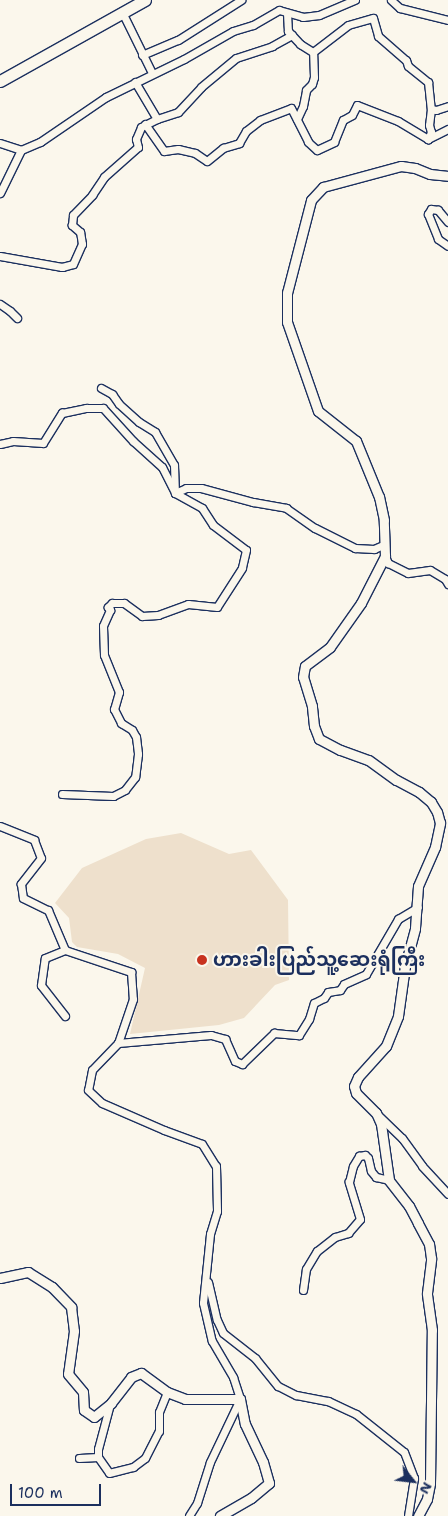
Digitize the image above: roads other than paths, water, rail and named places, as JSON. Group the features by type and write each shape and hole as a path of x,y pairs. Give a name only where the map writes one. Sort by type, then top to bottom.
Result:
{"highway":[{"path":"1,77 145,0"}],"street":[{"path":"142,55 178,40 241,0"},
{"path":"0,193 21,150 40,142 106,96 184,59 233,31 253,25 279,10 303,17 319,15 355,0"},
{"path":"391,0 400,8 448,20"},
{"path":"122,12 152,73"},
{"path":"287,12 288,31 300,44 313,52"},
{"path":"313,52 348,25 373,18 378,36 406,60 408,66 428,82 431,109 429,125 431,132 428,139"},
{"path":"0,256 62,268 73,264 82,244 80,232 72,225 73,215 92,195 104,178 138,147 136,139 144,124 178,112 201,87 236,58 272,46 292,35"},
{"path":"297,119 304,106 306,90 312,84 314,77 313,52"},
{"path":"135,82 157,120"},
{"path":"144,124 164,151 178,149 195,153 207,161 223,148 239,143 246,131 260,120 291,108 308,142 317,150 334,142 342,120 352,115 357,106 398,121 428,139"},
{"path":"431,109 436,110 448,106"},
{"path":"428,139 448,129"},
{"path":"0,143 21,150"},
{"path":"448,176 430,174 402,166 323,187 311,200 287,293 287,322 318,411 356,441 379,497 384,520 385,556 388,562 408,573 430,570 445,579 448,584"},
{"path":"448,222 438,210 431,209 428,214 438,239 448,246"},
{"path":"0,304 10,310 17,318"},
{"path":"101,388 112,394 119,404 139,422 155,432 174,465 175,493"},
{"path":"0,444 13,441 43,444 62,414 86,408 102,408 133,441 162,467 175,493 202,508 213,525 246,550 242,568 217,606 188,604 158,616 142,616 124,603 112,604 108,607 110,610 103,626 104,655 119,692 114,709 121,723 132,730 136,737 138,754 135,777 125,790 113,796 62,794"},
{"path":"175,493 186,488 202,488 253,502 286,508 315,528 354,548 374,549 385,544"},
{"path":"385,556 350,619 330,647 305,666 302,677 319,739 340,750 368,760 396,780 420,792 431,802 437,812 439,835 418,886 418,907 405,966 398,1016 393,1032 377,1058 358,1077 354,1086 356,1093 402,1138 422,1166 448,1194"},
{"path":"0,826 34,840 40,858 21,884 22,898 48,910 65,950"},
{"path":"118,1044 211,1034 225,1039 235,1061 242,1064 274,1033 299,1036 309,1019 314,1003 324,998 328,992 340,990 344,984 366,974 398,919 418,907"},
{"path":"65,1016 41,985 44,958 65,950 131,972 133,998 118,1044 92,1070 88,1090 102,1103 202,1144 216,1166 217,1211 210,1234 203,1303 212,1341 233,1377 245,1424 263,1462 269,1483 251,1498 220,1516"},
{"path":"376,1112 381,1124 389,1180 409,1206 418,1222 429,1244 431,1258 427,1293 432,1330 430,1483 427,1498 418,1516"},
{"path":"303,1290 306,1270 317,1252 335,1237 348,1233 360,1219 349,1182 353,1166 359,1156 365,1155 368,1158 376,1177 389,1180"},
{"path":"0,1278 28,1272 52,1287 71,1307 74,1331 68,1374 83,1392 84,1410 94,1417 110,1403 131,1377 142,1373 167,1392 185,1399 240,1399"},
{"path":"206,1277 217,1320 223,1333 255,1358 278,1386 296,1395 328,1402 356,1414 404,1452 414,1478 408,1516"},
{"path":"110,1403 98,1449 98,1457 109,1473 133,1467 145,1458 159,1431 159,1412 167,1392"},
{"path":"189,1516 197,1503 210,1462 240,1399"},
{"path":"79,1458 98,1457"}],"place":[{"name":"ဟားခါးပြည်သူ့ဆေးရုံကြီး","path":"202,960"}]}
